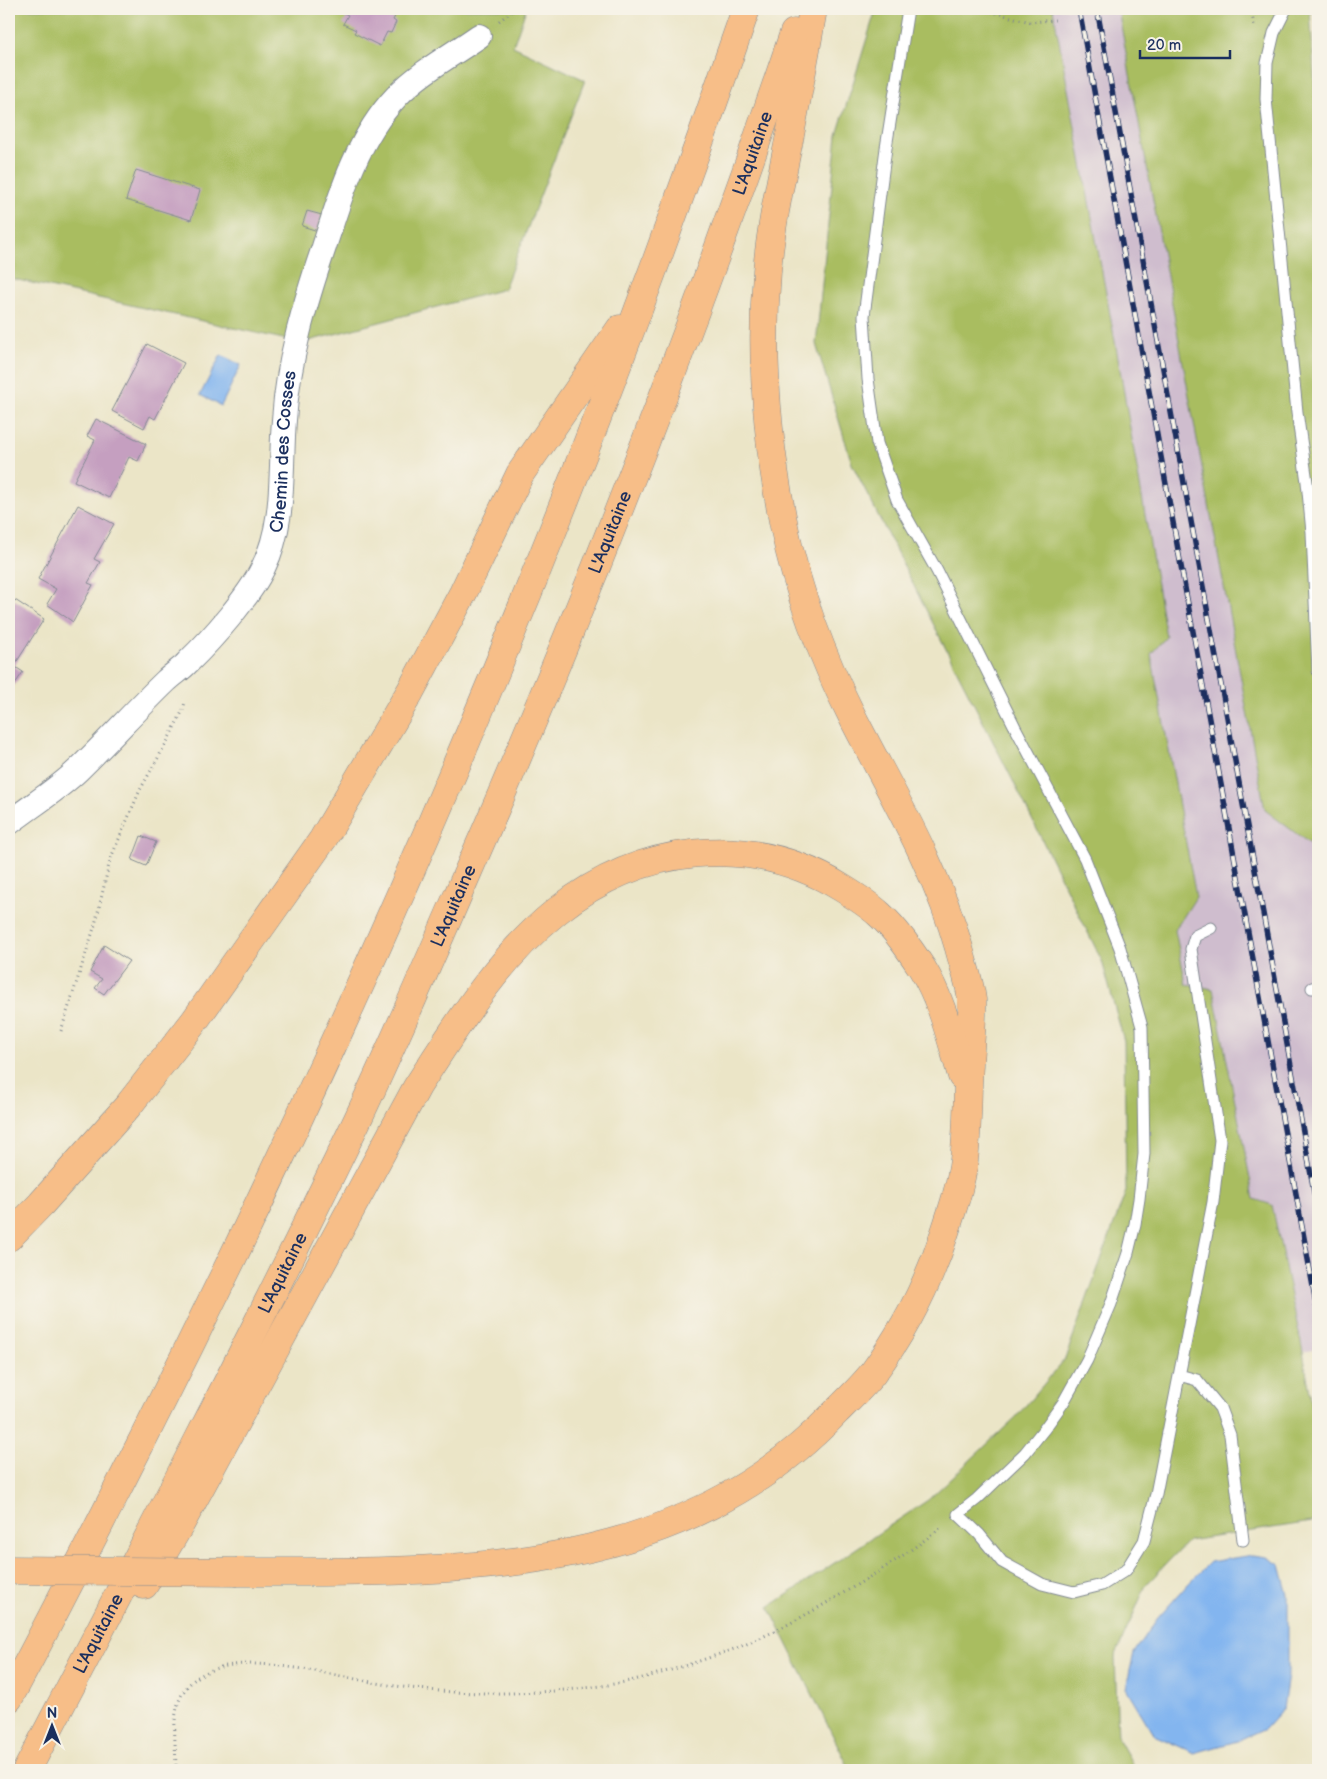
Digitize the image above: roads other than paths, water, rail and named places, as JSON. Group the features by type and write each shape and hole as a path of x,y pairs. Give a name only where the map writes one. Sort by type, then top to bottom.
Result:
{"highway":[{"path":"9,1698 49,1624 197,1331 307,1102 380,941 520,613 646,291 746,9"},
{"name":"L'Aquitaine","path":"27,1770 170,1497 352,1130 437,944 568,637 621,506 703,291 803,9"},
{"path":"9,1570 388,1572 464,1568 543,1558 625,1540 695,1514 761,1477 818,1432 871,1376 914,1309 938,1254 956,1197 963,1165 967,1130 972,1000 958,944 937,886 908,823 848,709 819,641 802,592 785,532 772,461 764,326 767,269 776,206 813,9"},
{"path":"9,1237 128,1106 187,1031 323,838 424,667 463,593 520,474 646,291"},
{"path":"34,1770 181,1523 417,1087 457,1024 488,983 522,943 556,912 579,895 603,880 631,867 683,854 719,852 753,854 790,863 824,877 854,895 880,914 904,942 923,970 941,1009 967,1094"}],"street":[{"name":"Chemin des Cosses","path":"9,823 76,772 166,681 188,662 231,614 262,569 273,546 278,521 282,480 284,420 290,370 310,290 339,200 356,156 380,116 398,94 420,76 479,36"}],"lane":[{"path":"908,9 886,148 864,316 868,379 877,443 897,500 937,571 1015,727 1085,859 1120,948 1142,1027 1144,1154 1142,1172 1135,1224 1128,1253 1111,1304 1087,1360 1063,1404 1046,1428 1025,1453 977,1499 958,1514 1002,1562 1042,1584 1074,1592 1102,1585 1126,1570 1144,1541 1156,1494 1213,1202 1220,1140 1191,949 1195,936 1211,928"},
{"path":"1286,9 1274,33 1267,63 1266,99 1297,412 1312,532 1318,671"},
{"path":"1179,1375 1197,1380 1220,1408 1230,1435 1242,1540"}],"water":[{"path":"221,355 241,365 221,406 200,395"},
{"path":"1252,1555 1267,1557 1280,1565 1288,1595 1288,1675 1283,1709 1265,1729 1241,1740 1194,1753 1154,1735 1126,1688 1134,1653 1157,1619 1210,1562"}],"railway":[{"path":"1079,9 1318,1314"},
{"path":"1097,9 1318,1213"}]}
